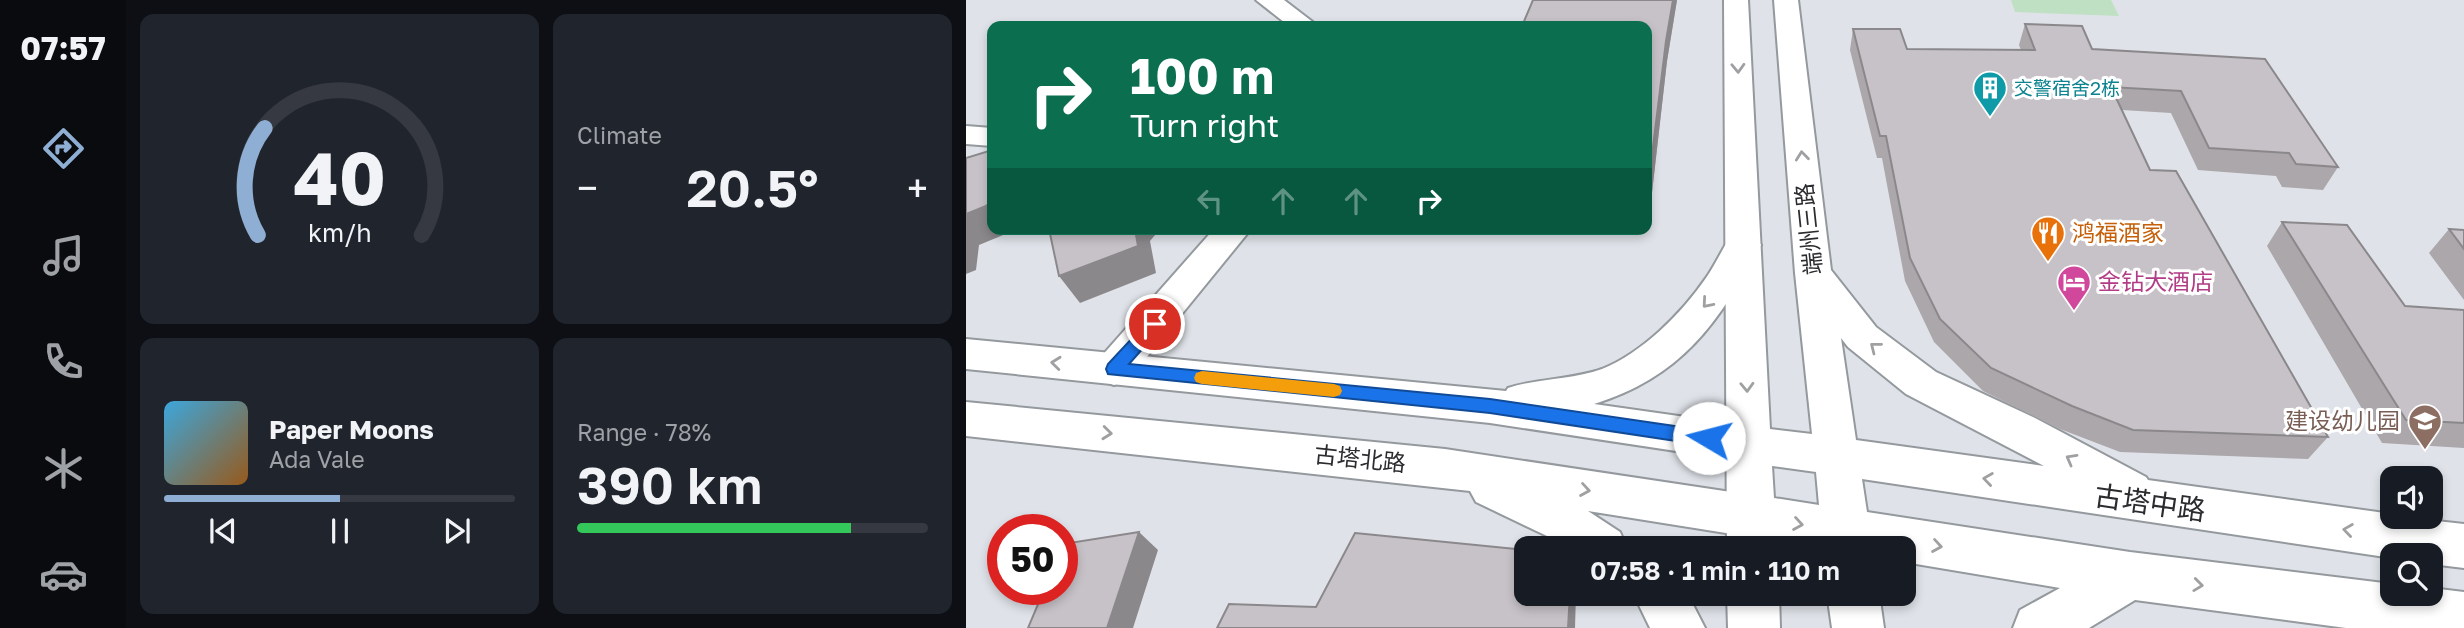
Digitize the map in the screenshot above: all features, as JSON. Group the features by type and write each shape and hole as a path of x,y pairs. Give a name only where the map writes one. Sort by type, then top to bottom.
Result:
{"main road":[{"path":"1268,0 1299,21"},
{"path":"1736,0 1751,532"},
{"name":"端州三路","path":"1786,0 1813,273 1847,536"},
{"path":"966,135 987,136"},
{"path":"1114,369 1229,235"},
{"path":"1490,406 1574,392 1619,380 1652,358 1684,329 1713,296 1743,246"},
{"path":"1813,273 1862,337 1921,383 2020,432 2153,504"},
{"path":"966,354 1490,406 1749,444"},
{"name":"古塔北路","path":"966,419 1445,468 1751,532 1806,536"},
{"name":"古塔中路","path":"1749,444 2153,504 2464,546"},
{"path":"1445,468 1564,521 1586,536"},
{"path":"1916,548 2464,618"},
{"path":"2039,628 2130,576"},
{"path":"1666,606 1679,628"},
{"path":"1753,606 1754,628"},
{"path":"1855,606 1858,628"}],"green space":[{"path":"2011,0 2111,0 2119,16 2015,12"}],"building":[{"path":"1533,0 1673,0 1652,155 1652,21 1524,21"},
{"path":"2025,24 2082,26 2092,49 2265,59 2338,167 2296,164 2289,153 2209,148 2181,91 2111,87 2150,170 2176,171 2328,437 2133,430 2072,406 1991,368 1940,319 1910,258 1886,136 1880,136 1853,29 1900,29 1907,49 2035,50"},
{"path":"987,152 987,205 966,214 966,158"},
{"path":"2282,222 2347,225 2405,306 2464,310 2464,423 2406,420"},
{"path":"2449,229 2464,230 2464,249"},
{"path":"1050,235 1136,235 1138,246 1059,276"},
{"path":"1139,532 1107,628 1028,628 1038,605 1078,605 1078,542"},
{"path":"1355,533 1514,549 1514,606 1569,606 1568,628 1217,628 1229,604 1316,607"}],"slow traffic":[{"path":"1202,378 1334,391"}],"place":[{"name":"交警宿舍2栋","path":"1990,118"},
{"name":"鸿福酒家","path":"2048,263"},
{"name":"金钻大酒店","path":"2074,312"},
{"name":"建设幼儿园","path":"2425,451"}],"route":[{"path":"1155,324 1114,369 1490,406 1709,438"}]}
